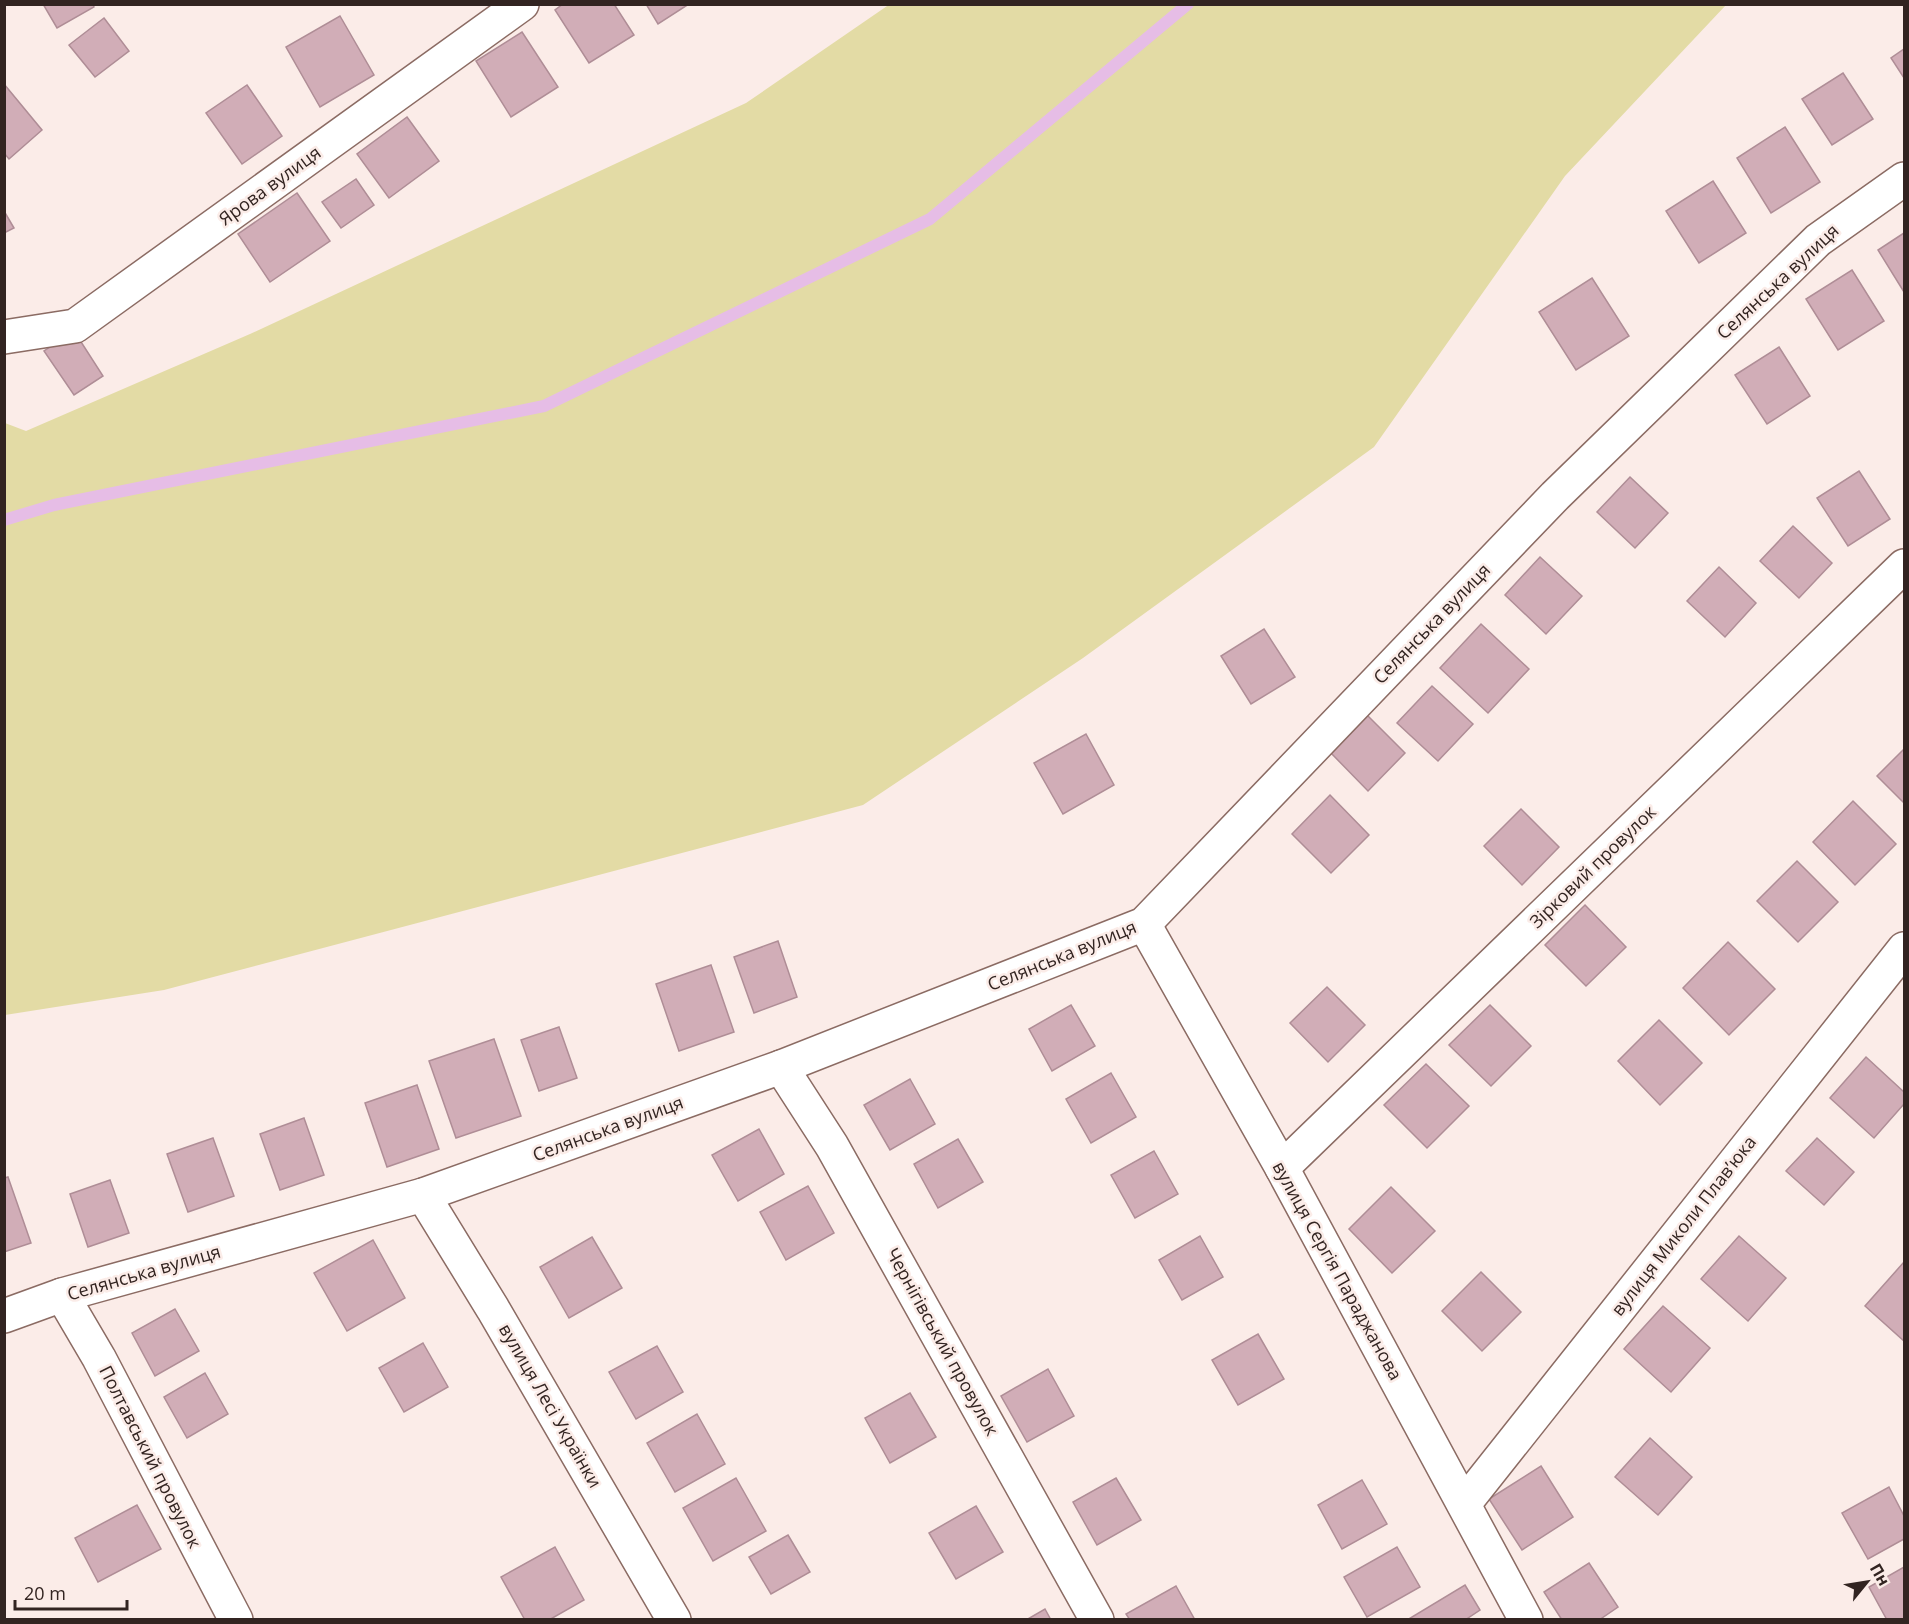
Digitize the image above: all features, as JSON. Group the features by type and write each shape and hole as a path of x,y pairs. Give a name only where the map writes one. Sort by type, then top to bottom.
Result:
{"street":[{"name":"Ярова вулиця","path":"4,337 75,326 522,4"},
{"name":"Селянська вулиця","path":"4,1316 62,1295 423,1195 781,1068 1144,924 1563,488 1818,240 1905,179"},
{"name":"Зірковий провулок","path":"1282,1168 1905,566"},
{"name":"вулиця Сергія Параджанова","path":"1144,924 1282,1168 1526,1620"},
{"name":"вулиця Миколи Плавʼюка","path":"1464,1504 1905,949"},
{"name":"Чернігівський провулок","path":"781,1068 832,1146 1097,1620"},
{"name":"вулиця Лесі Українки","path":"423,1195 494,1309 674,1620"},
{"name":"Полтавський провулок","path":"62,1295 99,1358 236,1620"}],"shaded area":[{"path":"890,4 1726,5 1565,176 1374,447 1083,658 863,805 164,990 5,1015 5,423 26,431 250,334 746,103"}],"building":[{"path":"43,4 93,4 94,7 57,28"},
{"path":"563,4 614,4 634,35 589,63 555,10"},
{"path":"646,4 689,4 658,24"},
{"path":"340,16 374,75 320,107 286,47"},
{"path":"104,18 129,51 95,77 69,45"},
{"path":"522,32 558,87 511,117 476,61"},
{"path":"1904,49 1904,78 1891,58"},
{"path":"1843,73 1873,119 1832,145 1802,99"},
{"path":"4,84 42,130 9,159 4,153"},
{"path":"247,85 282,136 242,164 206,113"},
{"path":"407,117 439,161 389,198 357,154"},
{"path":"1785,127 1820,182 1771,213 1737,158"},
{"path":"356,179 374,205 341,228 322,202"},
{"path":"1713,181 1746,233 1699,263 1666,211"},
{"path":"297,193 330,241 270,282 238,234"},
{"path":"4,211 14,228 4,233"},
{"path":"1904,233 1904,292 1878,250"},
{"path":"1852,270 1884,321 1838,350 1806,299"},
{"path":"1592,278 1629,336 1576,370 1539,312"},
{"path":"74,331 103,376 74,395 44,351"},
{"path":"1779,347 1810,396 1767,424 1735,375"},
{"path":"1859,471 1890,519 1848,546 1817,498"},
{"path":"1630,477 1668,513 1635,548 1597,512"},
{"path":"1793,526 1832,563 1799,598 1760,561"},
{"path":"1540,557 1582,596 1546,634 1505,595"},
{"path":"1719,567 1756,603 1725,637 1687,601"},
{"path":"1481,624 1529,669 1488,713 1440,668"},
{"path":"1264,629 1295,677 1251,704 1221,656"},
{"path":"1432,686 1473,724 1438,761 1397,723"},
{"path":"1367,715 1405,753 1368,791 1330,752"},
{"path":"1086,734 1114,785 1063,814 1034,763"},
{"path":"1904,749 1904,803 1877,776"},
{"path":"1330,795 1369,835 1331,873 1292,834"},
{"path":"1853,801 1896,844 1855,885 1813,842"},
{"path":"1521,809 1559,847 1522,885 1484,846"},
{"path":"1797,861 1838,902 1798,942 1757,901"},
{"path":"1585,905 1626,947 1586,986 1545,945"},
{"path":"778,941 797,997 754,1013 734,957"},
{"path":"1728,942 1775,989 1729,1035 1683,988"},
{"path":"711,965 734,1032 679,1051 656,984"},
{"path":"1327,987 1365,1025 1328,1062 1290,1023"},
{"path":"1071,1005 1095,1046 1052,1071 1029,1029"},
{"path":"1490,1005 1531,1046 1491,1086 1449,1045"},
{"path":"1659,1020 1702,1063 1660,1105 1618,1061"},
{"path":"559,1027 577,1078 539,1091 521,1040"},
{"path":"494,1039 521,1116 456,1138 429,1061"},
{"path":"1866,1057 1904,1092 1904,1104 1874,1138 1830,1098"},
{"path":"1426,1064 1469,1106 1427,1148 1384,1105"},
{"path":"1111,1073 1136,1117 1091,1143 1066,1099"},
{"path":"910,1079 935,1124 890,1150 864,1105"},
{"path":"417,1085 439,1149 387,1167 365,1103"},
{"path":"304,1118 324,1175 280,1190 260,1134"},
{"path":"759,1129 784,1174 738,1201 712,1155"},
{"path":"213,1138 234,1196 188,1212 167,1154"},
{"path":"1817,1138 1854,1172 1824,1205 1786,1171"},
{"path":"958,1139 983,1182 938,1208 914,1164"},
{"path":"1154,1151 1178,1194 1135,1218 1111,1175"},
{"path":"8,1177 31,1243 4,1252 4,1178"},
{"path":"110,1180 129,1233 88,1247 70,1194"},
{"path":"808,1186 834,1233 786,1260 760,1212"},
{"path":"1391,1187 1435,1231 1392,1273 1349,1229"},
{"path":"1200,1236 1223,1277 1182,1300 1159,1260"},
{"path":"1739,1236 1786,1278 1748,1321 1701,1279"},
{"path":"592,1237 622,1288 569,1318 540,1267"},
{"path":"373,1240 405,1298 347,1331 314,1273"},
{"path":"1904,1262 1904,1341 1865,1306"},
{"path":"1481,1272 1521,1312 1482,1351 1442,1311"},
{"path":"1663,1306 1710,1348 1671,1392 1624,1349"},
{"path":"175,1309 199,1351 155,1376 132,1333"},
{"path":"1258,1334 1284,1379 1238,1405 1212,1360"},
{"path":"423,1343 448,1387 404,1412 379,1368"},
{"path":"657,1346 683,1392 636,1419 609,1372"},
{"path":"1048,1369 1074,1416 1027,1442 1001,1396"},
{"path":"205,1373 228,1414 187,1438 164,1397"},
{"path":"910,1393 936,1437 890,1463 865,1418"},
{"path":"697,1414 725,1464 675,1492 647,1443"},
{"path":"1650,1438 1692,1477 1658,1515 1615,1477"},
{"path":"1541,1466 1573,1517 1522,1550 1489,1499"},
{"path":"736,1478 766,1531 713,1561 683,1508"},
{"path":"1116,1478 1141,1520 1097,1545 1073,1502"},
{"path":"1362,1480 1387,1524 1342,1549 1318,1505"},
{"path":"1889,1487 1904,1516 1904,1539 1868,1559 1842,1513"},
{"path":"137,1505 161,1549 98,1582 75,1538"},
{"path":"976,1506 1003,1552 956,1579 929,1533"},
{"path":"788,1535 810,1572 771,1594 749,1557"},
{"path":"555,1547 584,1600 549,1620 525,1620 501,1577"},
{"path":"1397,1547 1420,1587 1367,1617 1344,1577"},
{"path":"1589,1563 1618,1607 1599,1620 1562,1620 1544,1592"},
{"path":"1904,1567 1904,1620 1887,1620 1869,1587"},
{"path":"1465,1585 1480,1610 1465,1620 1407,1620"},
{"path":"1176,1586 1195,1620 1130,1620 1126,1614"},
{"path":"1045,1609 1051,1620 1026,1620"}],"waterway":[{"path":"4,520 54,505 544,406 930,219 1188,4"}]}
